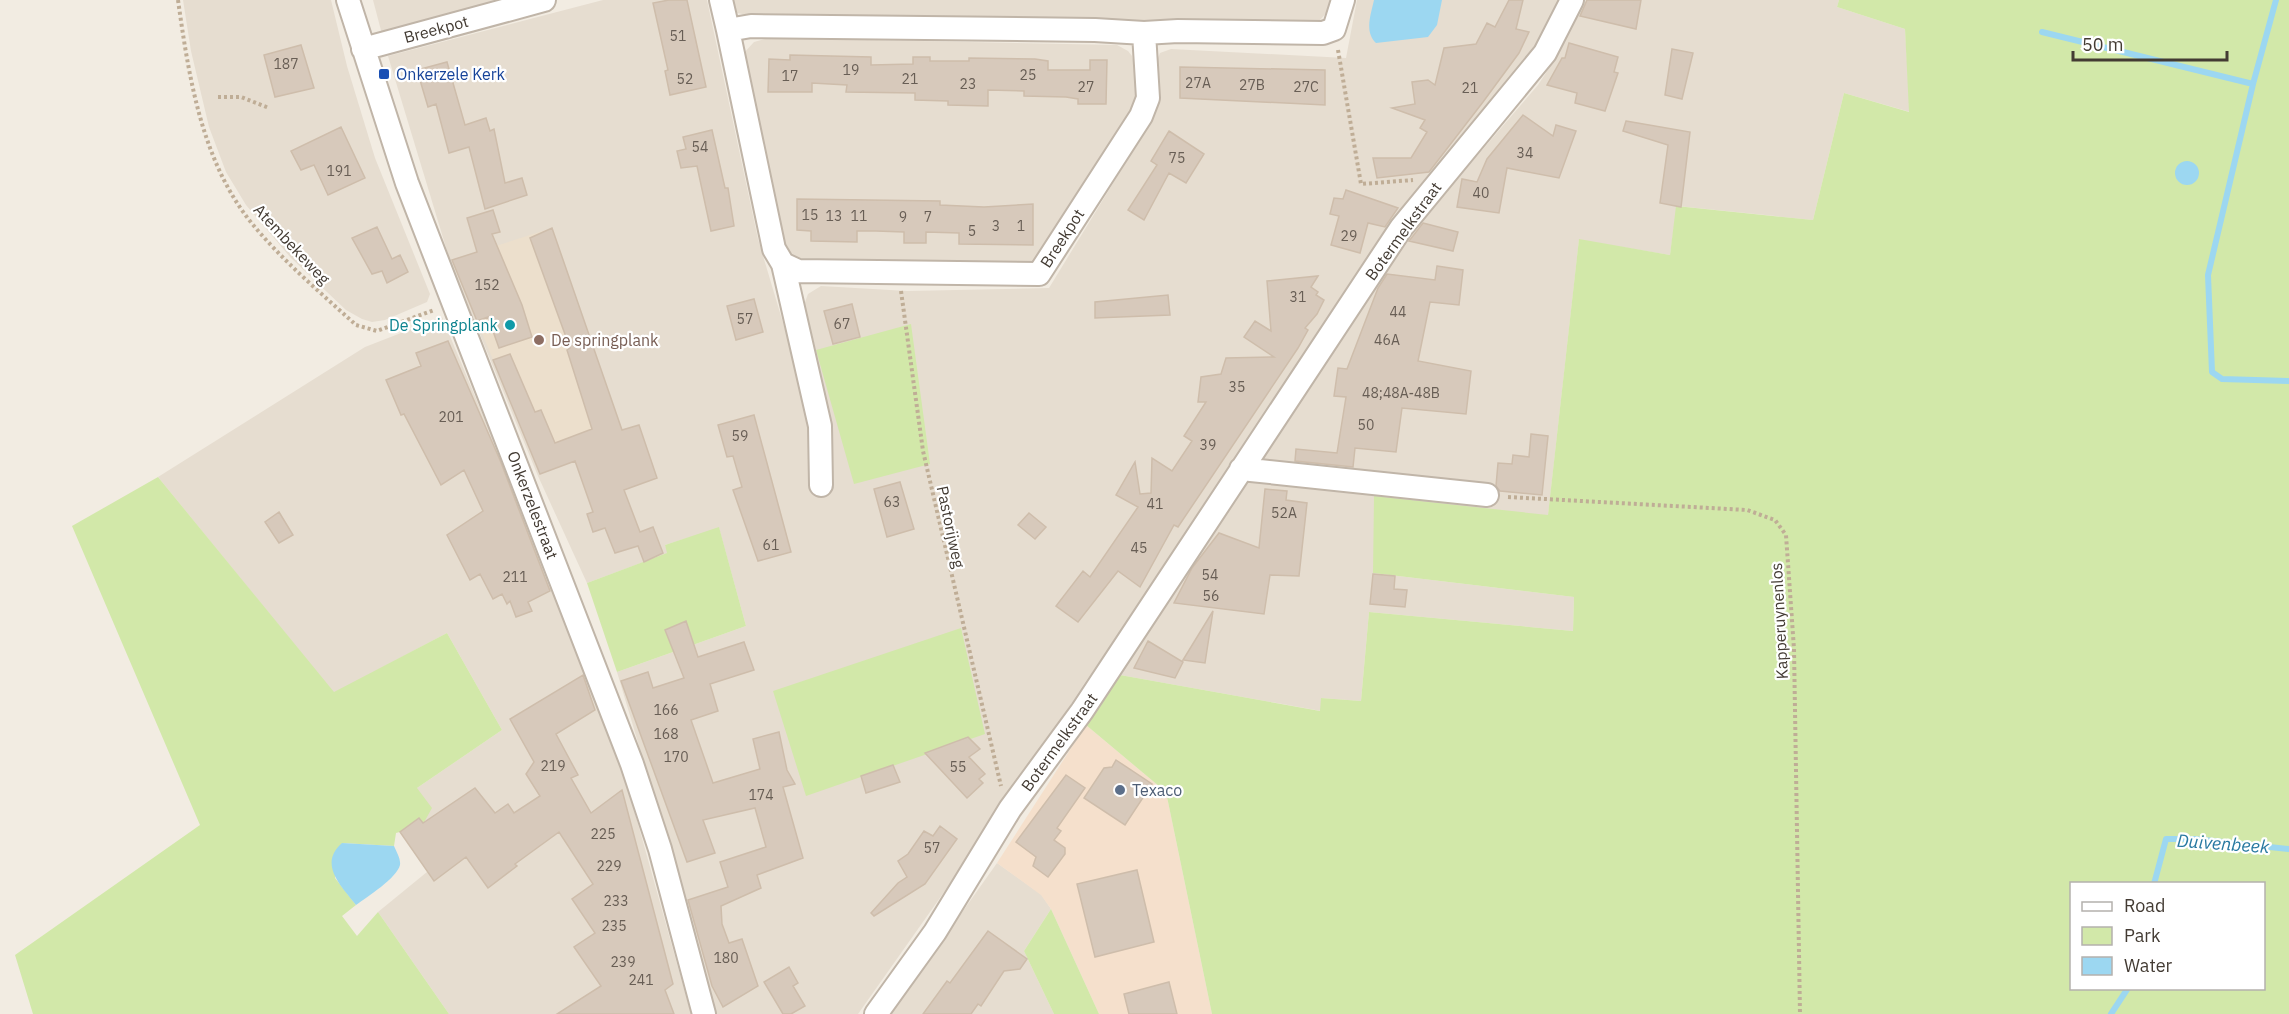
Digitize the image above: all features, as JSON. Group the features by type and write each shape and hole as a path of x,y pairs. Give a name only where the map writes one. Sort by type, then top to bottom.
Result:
{"street":[{"name":"Onkerzelestraat","path":"348,0 407,183 632,764 660,849 704,1014"},
{"name":"Breekpot","path":"363,48 544,0"},
{"path":"721,0 774,249 783,264 820,426 821,485"},
{"path":"728,30 751,26 1144,33 1178,31 1323,33 1334,29 1343,0"},
{"name":"Botermelkstraat","path":"876,1014 935,932 1010,809 1082,711 1401,228 1545,54 1572,0"},
{"name":"Breekpot","path":"783,264 798,271 1039,274 1141,116 1148,98 1144,33"},
{"path":"1241,469 1487,495"}],"path":[{"name":"Atembekeweg","path":"178,0 186,55 201,121 227,186 254,226 356,325 377,331 454,302"},
{"path":"1334,29 1361,184 1443,177"},
{"path":"218,97 241,98 269,108"},
{"name":"Pastorijweg","path":"898,273 922,451 1000,782"},
{"name":"Kapperuynenlos","path":"1487,495 1747,510 1775,520 1786,535 1794,650 1800,1014"}],"shaded area":[{"path":"183,0 331,0 347,66 375,158 430,294 427,302 385,320 372,322 362,319 346,310 291,258 246,205 226,172 209,127 191,51"},
{"path":"373,0 517,0 383,38"},
{"path":"603,0 707,0 758,239 792,353 816,350 804,305 808,294 821,286 907,291 1049,288 1153,118 1156,63 1160,53 1171,49 1346,58 1357,0 1564,0 1541,46 1264,423 1084,684 1009,800 858,1014 714,1014 678,877 617,672 746,626 719,528 665,545 668,553 587,583 538,476 451,264 388,56"},
{"path":"729,0 1330,0 1327,12 1320,20 1311,23 1289,24 753,16 737,13"},
{"path":"1584,0 1839,0 1837,7 1905,29 1910,112 1844,93 1813,220 1677,206 1670,255 1579,240 1548,516 1373,573 1574,597 1573,631 1369,612 1361,701 1321,698 1321,711 1120,675 1383,272 1427,214 1538,85 1559,53"},
{"path":"769,38 1117,45 1132,56 1138,79 1131,113 1035,263 798,264 783,246 743,54 754,42"},
{"name":"De springplank","path":"552,228 626,443 540,474 452,260"},
{"path":"442,317 563,607 628,788 691,1014 449,1014 378,912 438,863 410,829 417,788 502,730 447,633 334,693 158,477 365,347"},
{"path":"1086,725 1166,792 1212,1014 1099,1014 1051,909 1041,895 997,863"},
{"path":"997,863 1041,894 1051,909 1024,951 1054,1014 890,1014"}],"green space":[{"path":"1839,0 2289,0 2289,1014 1212,1014 1166,792 1086,725 1120,675 1320,711 1321,698 1361,701 1369,612 1573,631 1574,597 1373,573 1374,496 1548,515 1579,239 1670,255 1676,206 1813,220 1844,93 1909,112 1905,29 1837,7"},
{"path":"911,324 930,464 854,484 816,350"},
{"path":"158,477 334,692 447,633 502,730 417,788 432,808 422,826 396,833 394,846 342,843 335,878 356,905 342,916 357,936 378,912 449,1014 33,1014 15,955 200,825 72,526"},
{"path":"719,527 746,626 617,672 587,583 667,553 665,545"},
{"path":"961,628 985,734 806,796 773,691"},
{"path":"1051,909 1099,1014 1054,1014 1024,951"}],"water":[{"path":"1374,0 1442,0 1437,25 1428,37 1376,43 1372,39 1369,28"},
{"path":"2187,161 2196,164 2199,173 2196,182 2187,185 2178,182 2175,173 2178,164"},
{"path":"342,843 394,846 400,860 398,870 393,876 356,905 339,883 332,867 335,851"}],"building":[{"path":"687,0 706,87 670,95 665,71 668,70 653,3"},
{"path":"1509,0 1523,0 1516,29 1529,32 1519,53 1483,102 1429,172 1377,178 1373,158 1411,158 1427,132 1420,128 1425,120 1392,108 1415,104 1412,82 1428,80 1435,85 1444,48 1476,44 1487,23 1495,27"},
{"path":"1587,0 1641,0 1636,29 1580,16"},
{"path":"1569,43 1618,57 1614,72 1618,73 1605,111 1575,103 1577,93 1547,85 1562,58 1565,58"},
{"path":"301,45 314,88 275,97 264,55"},
{"path":"1672,49 1693,53 1682,99 1665,95"},
{"path":"790,55 871,57 871,65 913,64 913,57 930,57 930,61 969,61 969,58 1035,59 1048,61 1048,70 1090,70 1090,60 1107,60 1106,104 1078,104 1078,99 1066,97 1024,96 1024,91 988,90 988,106 948,105 948,101 915,100 915,93 846,92 847,85 812,83 812,92 768,92 769,59 790,60"},
{"path":"447,62 465,125 486,118 490,131 494,129 505,183 522,178 527,195 485,209 469,147 449,153 436,104 428,107 417,70"},
{"path":"1180,67 1325,70 1325,105 1180,98"},
{"path":"1523,115 1553,136 1556,125 1576,131 1559,178 1507,168 1499,213 1457,207 1462,179 1477,182 1487,159"},
{"path":"1626,121 1690,132 1681,207 1660,203 1668,145 1623,131"},
{"path":"341,127 365,178 328,195 314,165 301,170 291,151"},
{"path":"712,130 725,188 728,188 734,226 711,231 697,166 681,168 677,151 686,149 683,137"},
{"path":"1169,131 1204,154 1186,183 1169,173 1144,220 1128,210 1157,165 1151,161"},
{"path":"1346,190 1398,208 1385,227 1368,223 1360,253 1331,245 1339,216 1330,214 1334,198 1343,199"},
{"path":"797,199 940,201 940,205 984,207 1033,204 1033,245 959,244 959,233 926,232 926,243 904,243 904,232 876,231 857,231 857,242 811,241 811,231 797,230"},
{"path":"493,210 500,232 492,234 522,305 532,337 499,348 488,317 477,321 452,260 477,252 467,218"},
{"path":"1423,223 1458,232 1453,251 1409,241"},
{"path":"377,227 392,259 400,255 408,272 387,283 382,271 372,274 352,238"},
{"path":"552,228 622,430 639,425 657,478 624,490 640,532 653,527 663,553 644,562 638,546 615,553 605,528 593,532 587,514 593,512 575,461 540,474 493,360 510,354 535,412 541,410 555,443 592,429 567,350 570,348 530,238"},
{"path":"1437,266 1463,270 1459,305 1430,302 1418,361 1471,371 1466,414 1402,408 1396,452 1355,448 1353,467 1295,461 1296,449 1337,453 1346,397 1334,396 1338,368 1347,369 1378,288 1387,274 1435,280"},
{"path":"1318,276 1311,287 1318,292 1316,295 1324,300 1317,314 1305,328 1308,330 1298,348 1178,527 1174,525 1140,587 1118,571 1078,622 1056,606 1083,571 1090,577 1138,507 1116,495 1135,462 1140,494 1151,493 1152,458 1172,471 1192,441 1184,436 1206,402 1198,402 1201,377 1221,374 1226,358 1274,357 1244,337 1255,321 1271,331 1267,281"},
{"path":"1168,295 1170,315 1095,318 1095,302"},
{"path":"754,299 763,332 736,340 727,306"},
{"path":"852,304 860,337 833,344 824,311"},
{"path":"448,341 500,460 550,591 528,602 532,611 516,617 510,601 507,604 502,594 493,599 480,574 470,580 447,535 483,511 464,470 441,485 404,414 401,415 386,380 421,366 416,353"},
{"path":"754,415 791,552 758,561 733,490 742,487 733,456 727,457 718,425"},
{"path":"1531,434 1548,436 1542,495 1500,491 1496,486 1498,463 1512,464 1513,455 1529,457"},
{"path":"900,482 914,529 887,537 874,489"},
{"path":"1265,489 1287,491 1286,500 1307,503 1299,576 1270,575 1264,614 1174,603 1192,568 1219,533 1259,548"},
{"path":"279,512 293,535 279,543 265,522"},
{"path":"1029,513 1046,527 1035,539 1018,525"},
{"path":"1373,574 1395,576 1394,589 1407,590 1405,607 1370,604"},
{"path":"1213,611 1205,663 1183,660"},
{"path":"686,621 698,657 744,642 754,670 710,684 718,711 691,720 713,783 760,769 753,739 779,732 787,770 795,784 783,787 803,858 757,875 761,888 721,906 722,924 729,943 742,939 758,986 723,1007 712,986 688,900 728,887 720,862 766,847 755,808 703,820 715,853 687,862 621,681 648,672 653,688 684,678 665,630"},
{"path":"1148,641 1183,662 1175,678 1134,668"},
{"path":"583,675 595,710 556,734 578,775 571,778 591,813 622,790 673,984 665,990 674,1014 557,1014 601,986 574,947 595,933 572,899 593,884 559,832 515,864 517,866 488,888 466,857 434,881 400,832 419,818 423,823 475,788 495,813 508,804 514,813 540,796 526,774 534,762 510,719"},
{"path":"968,737 980,749 969,757 985,774 979,779 983,783 967,798 925,753"},
{"name":"Texaco","path":"1116,760 1152,784 1125,825 1084,798 1104,768 1112,767"},
{"path":"893,765 900,782 866,793 861,776"},
{"path":"1066,775 1085,788 1057,828 1061,831 1054,840 1065,848 1065,854 1048,877 1033,866 1036,857 1016,842"},
{"path":"940,826 957,839 925,884 874,916 871,913 898,883 907,877 898,861 908,854 924,831 933,836"},
{"path":"1137,870 1154,942 1095,957 1077,884"},
{"path":"988,931 1027,959 1020,969 1004,971 981,1006 978,1004 971,1014 923,1014 947,981 950,983"},
{"path":"789,967 798,983 793,986 805,1006 791,1014 783,1014 764,982"},
{"path":"1169,982 1177,1014 1129,1014 1124,994"}],"waterway":[{"path":"2253,84 2276,0"},
{"path":"2042,32 2253,84 2208,275 2212,372 2222,379 2289,381"},
{"name":"Duivenbeek","path":"2155,882 2166,839 2195,839 2289,849"},
{"name":"Duivenbeek","path":"2111,1014 2127,990"}],"place":[{"name":"Onkerzele Kerk","path":"384,74"},
{"name":"De Springplank","path":"510,325"},
{"name":"De springplank","path":"539,340"},
{"name":"Texaco","path":"1120,790"}]}
